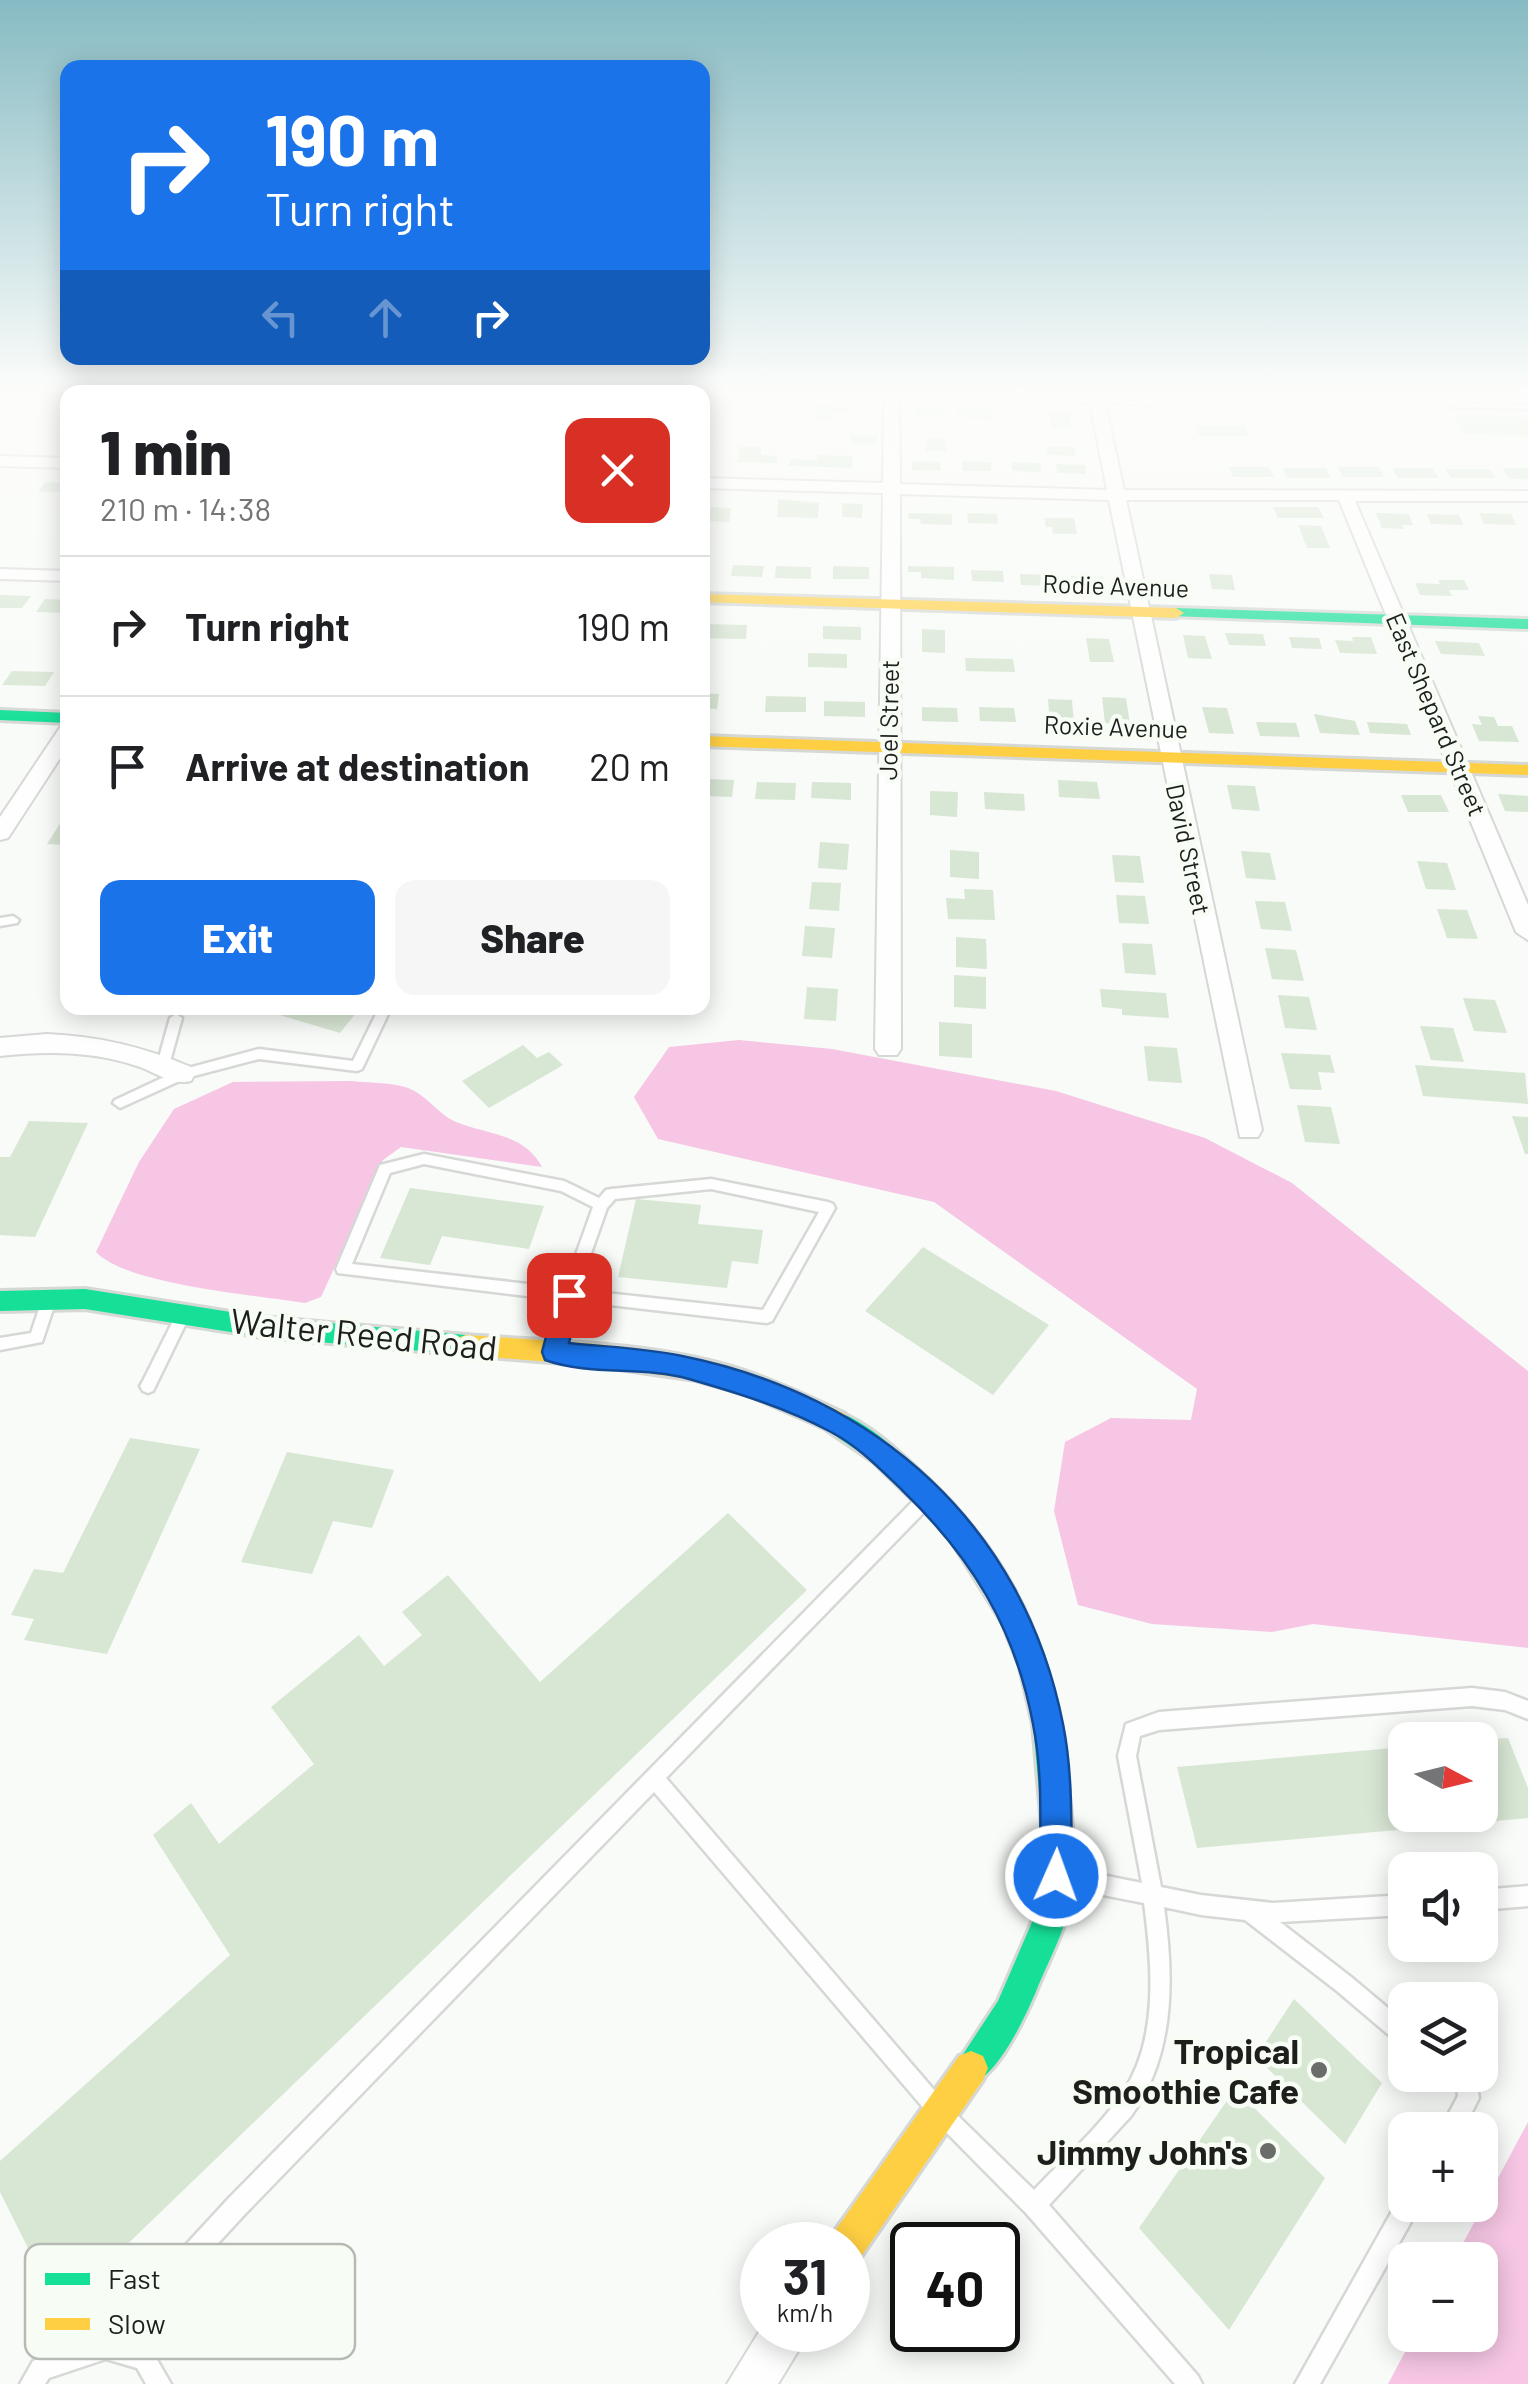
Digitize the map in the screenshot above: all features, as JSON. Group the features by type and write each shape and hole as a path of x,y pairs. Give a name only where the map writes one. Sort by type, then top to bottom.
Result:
{"street":[{"name":"Joel Street","path":"888,1049 892,502"},
{"name":"David Street","path":"1120,502 1249,1130"},
{"name":"East Shepard Street","path":"1348,502 1528,932"},
{"path":"0,574 60,576"},
{"name":"Rodie Avenue","path":"710,598 1528,624"},
{"path":"0,716 60,718"},
{"path":"4,820 60,741"},
{"name":"Roxie Avenue","path":"710,741 1528,770"},
{"path":"0,1047 90,1045 122,1050 172,1070"},
{"name":"Walter Reed Road","path":"0,1301 85,1298 345,1336 554,1352 683,1367 784,1397 844,1426 883,1454 955,1523 986,1565 1013,1614 1034,1667 1048,1724 1056,1785 1052,1914 1010,2013 863,2222"},
{"path":"750,2384 773,2352"}],"lane":[{"path":"120,1103 172,1070 259,1054 358,1066 382,1015"},
{"path":"172,1070 176,1018"},
{"path":"554,1352 569,1295 601,1205 611,1194 711,1184 828,1208 768,1317 569,1295 344,1269 385,1168 424,1159 564,1186 601,1205"},
{"path":"0,1344 37,1338 50,1298"},
{"path":"148,1386 184,1313"},
{"path":"202,2244 927,1498"},
{"path":"1034,2205 1133,2096 1156,2040 1160,1950 1127,1756 1132,1730 1159,1721 1472,1697 1505,1701 1528,1710"},
{"path":"654,1778 940,2112 1034,2205 1190,2384"},
{"path":"1056,1876 1274,1913 1388,1905"},
{"path":"1498,1898 1528,1896"},
{"path":"1249,1910 1311,1961 1346,1981 1388,2020"},
{"path":"1307,2384 1398,2222"},
{"path":"32,2384 41,2368 70,2359"},
{"path":"144,2359 159,2384"}],"shaded area":[{"path":"739,1040 832,1049 1056,1091 1205,1138 1292,1183 1528,1371 1528,1648 1313,1624 1272,1632 1152,1624 1078,1605 1054,1511 1065,1442 1111,1418 1191,1420 1197,1389 934,1202 658,1139 634,1097 669,1047"},
{"path":"233,1082 392,1084 412,1090 456,1122 515,1141 542,1167 401,1147 383,1160 321,1297 305,1303 163,1281 135,1273 96,1252 139,1162 174,1109"},
{"path":"1528,2122 1528,2384 1388,2384 1405,2352 1498,2352 1498,2242 1464,2242 1474,2222 1498,2222 1498,2178"}],"building":[{"path":"778,502 819,503 818,518 777,517"},
{"path":"842,503 863,504 862,518 842,517"},
{"path":"711,507 731,508 729,522 710,521"},
{"path":"1273,507 1318,507 1324,518 1278,518"},
{"path":"909,513 952,514 952,525 921,524 920,519 908,519"},
{"path":"967,513 997,514 998,524 968,523"},
{"path":"1376,513 1409,514 1413,525 1402,525 1404,529 1382,528"},
{"path":"1479,513 1511,514 1516,525 1484,524"},
{"path":"1427,514 1459,515 1464,525 1431,524"},
{"path":"1044,518 1074,518 1077,534 1053,534"},
{"path":"1298,525 1321,526 1330,548 1307,548"},
{"path":"733,565 764,566 762,577 731,576"},
{"path":"776,566 811,567 811,579 775,578"},
{"path":"833,566 869,567 869,579 833,579"},
{"path":"908,566 954,567 954,580 921,578 921,572 908,572"},
{"path":"971,570 1003,571 1004,582 972,581"},
{"path":"1020,574 1051,575 1053,586 1021,585"},
{"path":"1209,574 1232,575 1235,590 1212,589"},
{"path":"1071,576 1103,577 1105,588 1073,587"},
{"path":"1438,580 1464,580 1469,590 1449,590 1452,596 1420,595 1415,583 1440,584"},
{"path":"0,595 31,596 22,608 0,608"},
{"path":"45,599 60,600 60,613 36,612"},
{"path":"710,624 747,625 746,639 710,638"},
{"path":"823,626 861,627 861,640 823,639"},
{"path":"922,629 945,630 945,653 922,652"},
{"path":"1225,633 1263,634 1266,646 1229,645"},
{"path":"1183,635 1205,636 1212,659 1188,658"},
{"path":"1289,637 1319,638 1322,649 1292,648"},
{"path":"1352,637 1371,637 1377,654 1340,653 1335,640 1353,641"},
{"path":"1086,638 1109,639 1114,662 1090,662"},
{"path":"1435,641 1479,643 1485,656 1441,654"},
{"path":"808,653 847,654 847,668 808,667"},
{"path":"965,658 1013,659 1015,672 966,671"},
{"path":"12,671 54,672 45,686 2,685"},
{"path":"710,693 719,694 717,709 710,709"},
{"path":"766,696 806,697 806,712 765,712"},
{"path":"1102,697 1126,698 1130,724 1105,723"},
{"path":"1048,699 1072,700 1074,725 1050,724"},
{"path":"824,701 865,702 865,717 824,716"},
{"path":"922,707 957,708 958,722 922,721"},
{"path":"979,707 1014,708 1016,722 980,721"},
{"path":"1202,707 1227,708 1234,734 1209,733"},
{"path":"1314,714 1355,721 1360,735 1320,733"},
{"path":"1478,716 1494,717 1498,726 1512,726 1519,742 1479,741 1472,724 1482,725"},
{"path":"1256,722 1296,723 1300,737 1260,736"},
{"path":"1367,722 1407,724 1411,735 1370,733"},
{"path":"710,779 734,780 732,797 710,796"},
{"path":"1058,780 1097,782 1100,799 1059,797"},
{"path":"757,782 796,783 795,800 755,799"},
{"path":"812,782 851,783 851,800 811,798"},
{"path":"1227,785 1255,786 1260,811 1232,809"},
{"path":"930,791 958,792 957,817 930,815"},
{"path":"984,792 1024,794 1025,811 985,809"},
{"path":"1498,794 1528,796 1528,812 1505,811"},
{"path":"1401,795 1441,795 1449,812 1408,812"},
{"path":"60,824 60,845 47,844"},
{"path":"820,842 849,844 847,870 818,868"},
{"path":"950,850 979,852 979,879 950,877"},
{"path":"1241,851 1270,853 1276,880 1246,878"},
{"path":"1112,855 1140,856 1144,883 1115,882"},
{"path":"1417,861 1447,863 1456,890 1426,889"},
{"path":"812,882 841,883 839,911 809,909"},
{"path":"964,889 993,890 995,920 948,919 946,898 965,899"},
{"path":"1116,895 1145,896 1149,924 1119,923"},
{"path":"1255,901 1285,902 1292,931 1261,929"},
{"path":"1437,909 1467,910 1478,939 1447,938"},
{"path":"805,926 835,928 832,958 802,956"},
{"path":"956,937 986,939 987,969 956,967"},
{"path":"1122,943 1152,944 1156,975 1125,973"},
{"path":"1265,948 1296,950 1304,981 1272,979"},
{"path":"954,975 986,977 986,1009 954,1007"},
{"path":"807,987 838,989 836,1021 804,1019"},
{"path":"1100,989 1166,993 1169,1018 1122,1015 1122,1009 1102,1007"},
{"path":"1278,995 1309,997 1317,1030 1285,1028"},
{"path":"1463,998 1495,1000 1507,1033 1474,1031"},
{"path":"280,1015 354,1015 340,1033"},
{"path":"939,1022 972,1024 972,1058 939,1056"},
{"path":"1420,1026 1453,1028 1464,1062 1431,1060"},
{"path":"523,1045 537,1058 549,1052 563,1065 489,1108 462,1081"},
{"path":"1144,1046 1177,1048 1182,1083 1148,1081"},
{"path":"1281,1053 1330,1055 1335,1073 1318,1072 1322,1090 1290,1089"},
{"path":"1415,1065 1525,1073 1528,1104 1423,1096"},
{"path":"1297,1105 1331,1107 1340,1144 1305,1142"},
{"path":"1512,1116 1528,1117 1528,1154 1525,1154"},
{"path":"29,1121 88,1123 35,1237 0,1235 0,1157 10,1157"},
{"path":"410,1188 544,1206 529,1249 442,1236 430,1265 380,1258"},
{"path":"636,1199 701,1205 698,1224 763,1230 758,1264 732,1261 727,1288 618,1277"},
{"path":"923,1247 1049,1325 993,1395 865,1311"},
{"path":"130,1438 200,1449 107,1654 24,1640 34,1619 11,1615 34,1569 63,1573"},
{"path":"287,1452 394,1470 372,1528 333,1521 312,1574 241,1562"},
{"path":"728,1513 807,1590 128,2244 26,2244 0,2192 0,2161 230,1955 153,1835 191,1803 219,1844 314,1764 271,1707 359,1635 384,1666 422,1635 402,1612 448,1575 540,1682"},
{"path":"1508,1738 1528,1788 1528,1818 1498,1821 1498,1739"},
{"path":"1388,1748 1388,1831 1197,1848 1177,1767"},
{"name":"Tropical Smoothie Cafe","path":"1294,1999 1382,2083 1345,2144 1256,2057"},
{"path":"1235,2089 1325,2178 1229,2330 1139,2228"}],"traffic: fast":[{"path":"1176,613 1528,624"},
{"path":"0,715 60,718"},
{"path":"0,1301 85,1299 262,1327 466,1345"},
{"path":"836,1422 883,1454 955,1523 1013,1614 1034,1667 1048,1724 1059,1848 1052,1914 1010,2013 971,2068"}],"traffic: slow":[{"path":"710,598 1176,613"},
{"path":"710,741 1528,770"},
{"path":"466,1345 598,1355 696,1369 756,1386 836,1422"},
{"path":"863,2222 971,2068"}],"place":[{"name":"Tropical Smoothie Cafe","path":"1319,2070"},
{"name":"Jimmy John's","path":"1268,2151"}],"route":[{"path":"569,1295 554,1352 683,1367 784,1397 844,1426 883,1454 955,1523 986,1565 1013,1614 1034,1667 1048,1724 1056,1785 1056,1876"}]}
